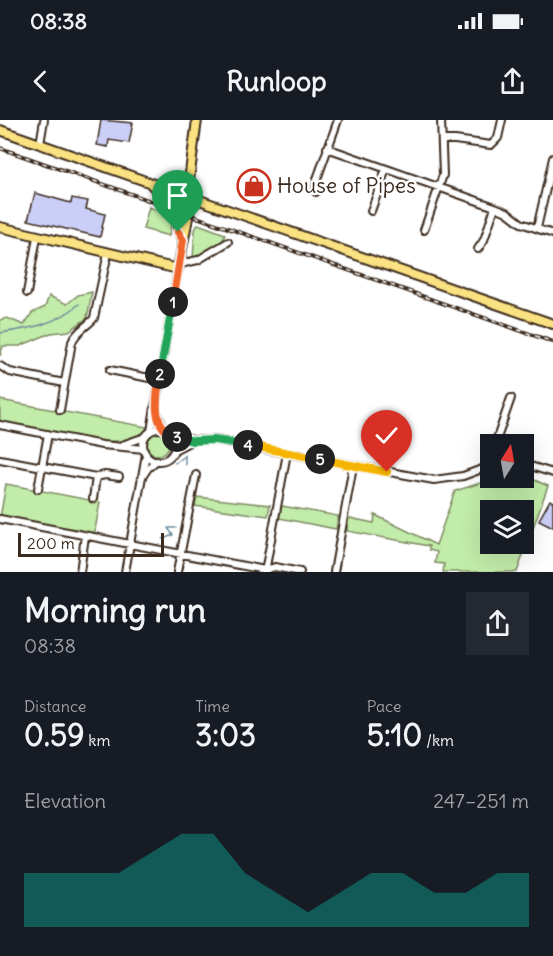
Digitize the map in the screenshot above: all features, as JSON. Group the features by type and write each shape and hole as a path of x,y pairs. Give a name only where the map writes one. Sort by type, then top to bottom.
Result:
{"main road":[{"path":"0,227 108,254 179,266 190,208 187,195 196,120"},
{"path":"0,130 553,324"},
{"path":"149,182 174,209 178,221"},
{"path":"183,240 178,232 178,221 180,204 187,195"}],"street":[{"path":"40,144 44,120"},
{"path":"316,192 317,178 338,120"},
{"path":"424,230 444,167 441,120"},
{"path":"442,140 491,146 498,138 502,120"},
{"path":"327,148 495,207 507,212 521,223 553,234"},
{"path":"537,228 553,158"},
{"path":"370,212 386,169"},
{"path":"478,249 484,240 495,207"},
{"path":"27,293 37,237"},
{"path":"121,446 145,437 151,431 179,266 198,260 228,243"},
{"path":"60,410 75,335 94,318 99,283 108,254"},
{"path":"0,366 10,372 64,383"},
{"path":"110,370 159,380"},
{"path":"498,434 511,398"},
{"path":"155,408 164,429 171,435 193,441 214,440 434,480 463,476 480,470"},
{"path":"0,425 102,445 121,446 145,452 157,460"},
{"path":"151,431 164,429"},
{"path":"38,489 48,434"},
{"path":"171,435 174,450"},
{"path":"125,572 142,478 145,437"},
{"path":"142,478 157,460 168,458 174,450 193,441"},
{"path":"267,571 287,453"},
{"path":"0,459 96,477 105,475 119,477"},
{"path":"333,572 353,466"},
{"path":"534,467 553,473"},
{"path":"177,572 196,475"},
{"path":"93,499 96,477"},
{"path":"0,519 267,571 275,567 300,572"},
{"path":"80,572 85,536"}],"green space":[{"path":"149,207 172,217 169,236 143,229"},
{"path":"198,224 225,234 222,243 197,258 193,258 195,230"},
{"path":"92,292 87,318 69,331 51,333 20,346 3,346 0,356 0,320 7,318 24,325 32,313 45,307 49,296 67,304 78,295"},
{"path":"0,400 147,427 138,436 122,441 79,439 56,435 0,422"},
{"path":"158,433 166,436 169,444 166,452 158,455 150,452 147,444 150,436"},
{"path":"534,480 548,486 534,525 534,500 480,500 480,554 523,554 517,572 443,572 444,564 435,563 437,552 429,550 429,546 347,531 349,518 374,523 375,515 436,545 455,491 480,483 480,488 534,488"},
{"path":"6,484 100,502 94,536 0,518"},
{"path":"197,497 270,505 268,516 195,506"},
{"path":"282,506 338,516 336,529 279,518"}],"building":[{"path":"101,120 133,123 129,143 109,140 108,147 97,145"},
{"path":"35,193 71,203 72,198 88,201 86,209 105,214 100,237 28,220"},
{"path":"550,500 553,502 553,527 539,520"}],"waterway":[{"path":"0,333 52,321 79,304"},
{"path":"175,463 185,455 185,465"},
{"path":"163,539 173,535 168,528 176,528"}],"railway":[{"path":"0,148 553,342"}],"place":[{"name":"House of Pipes","path":"254,186"}],"route":[{"path":"178,232 183,240 180,264 155,405 164,429 171,435 193,441 206,439 246,445 387,472"}]}
